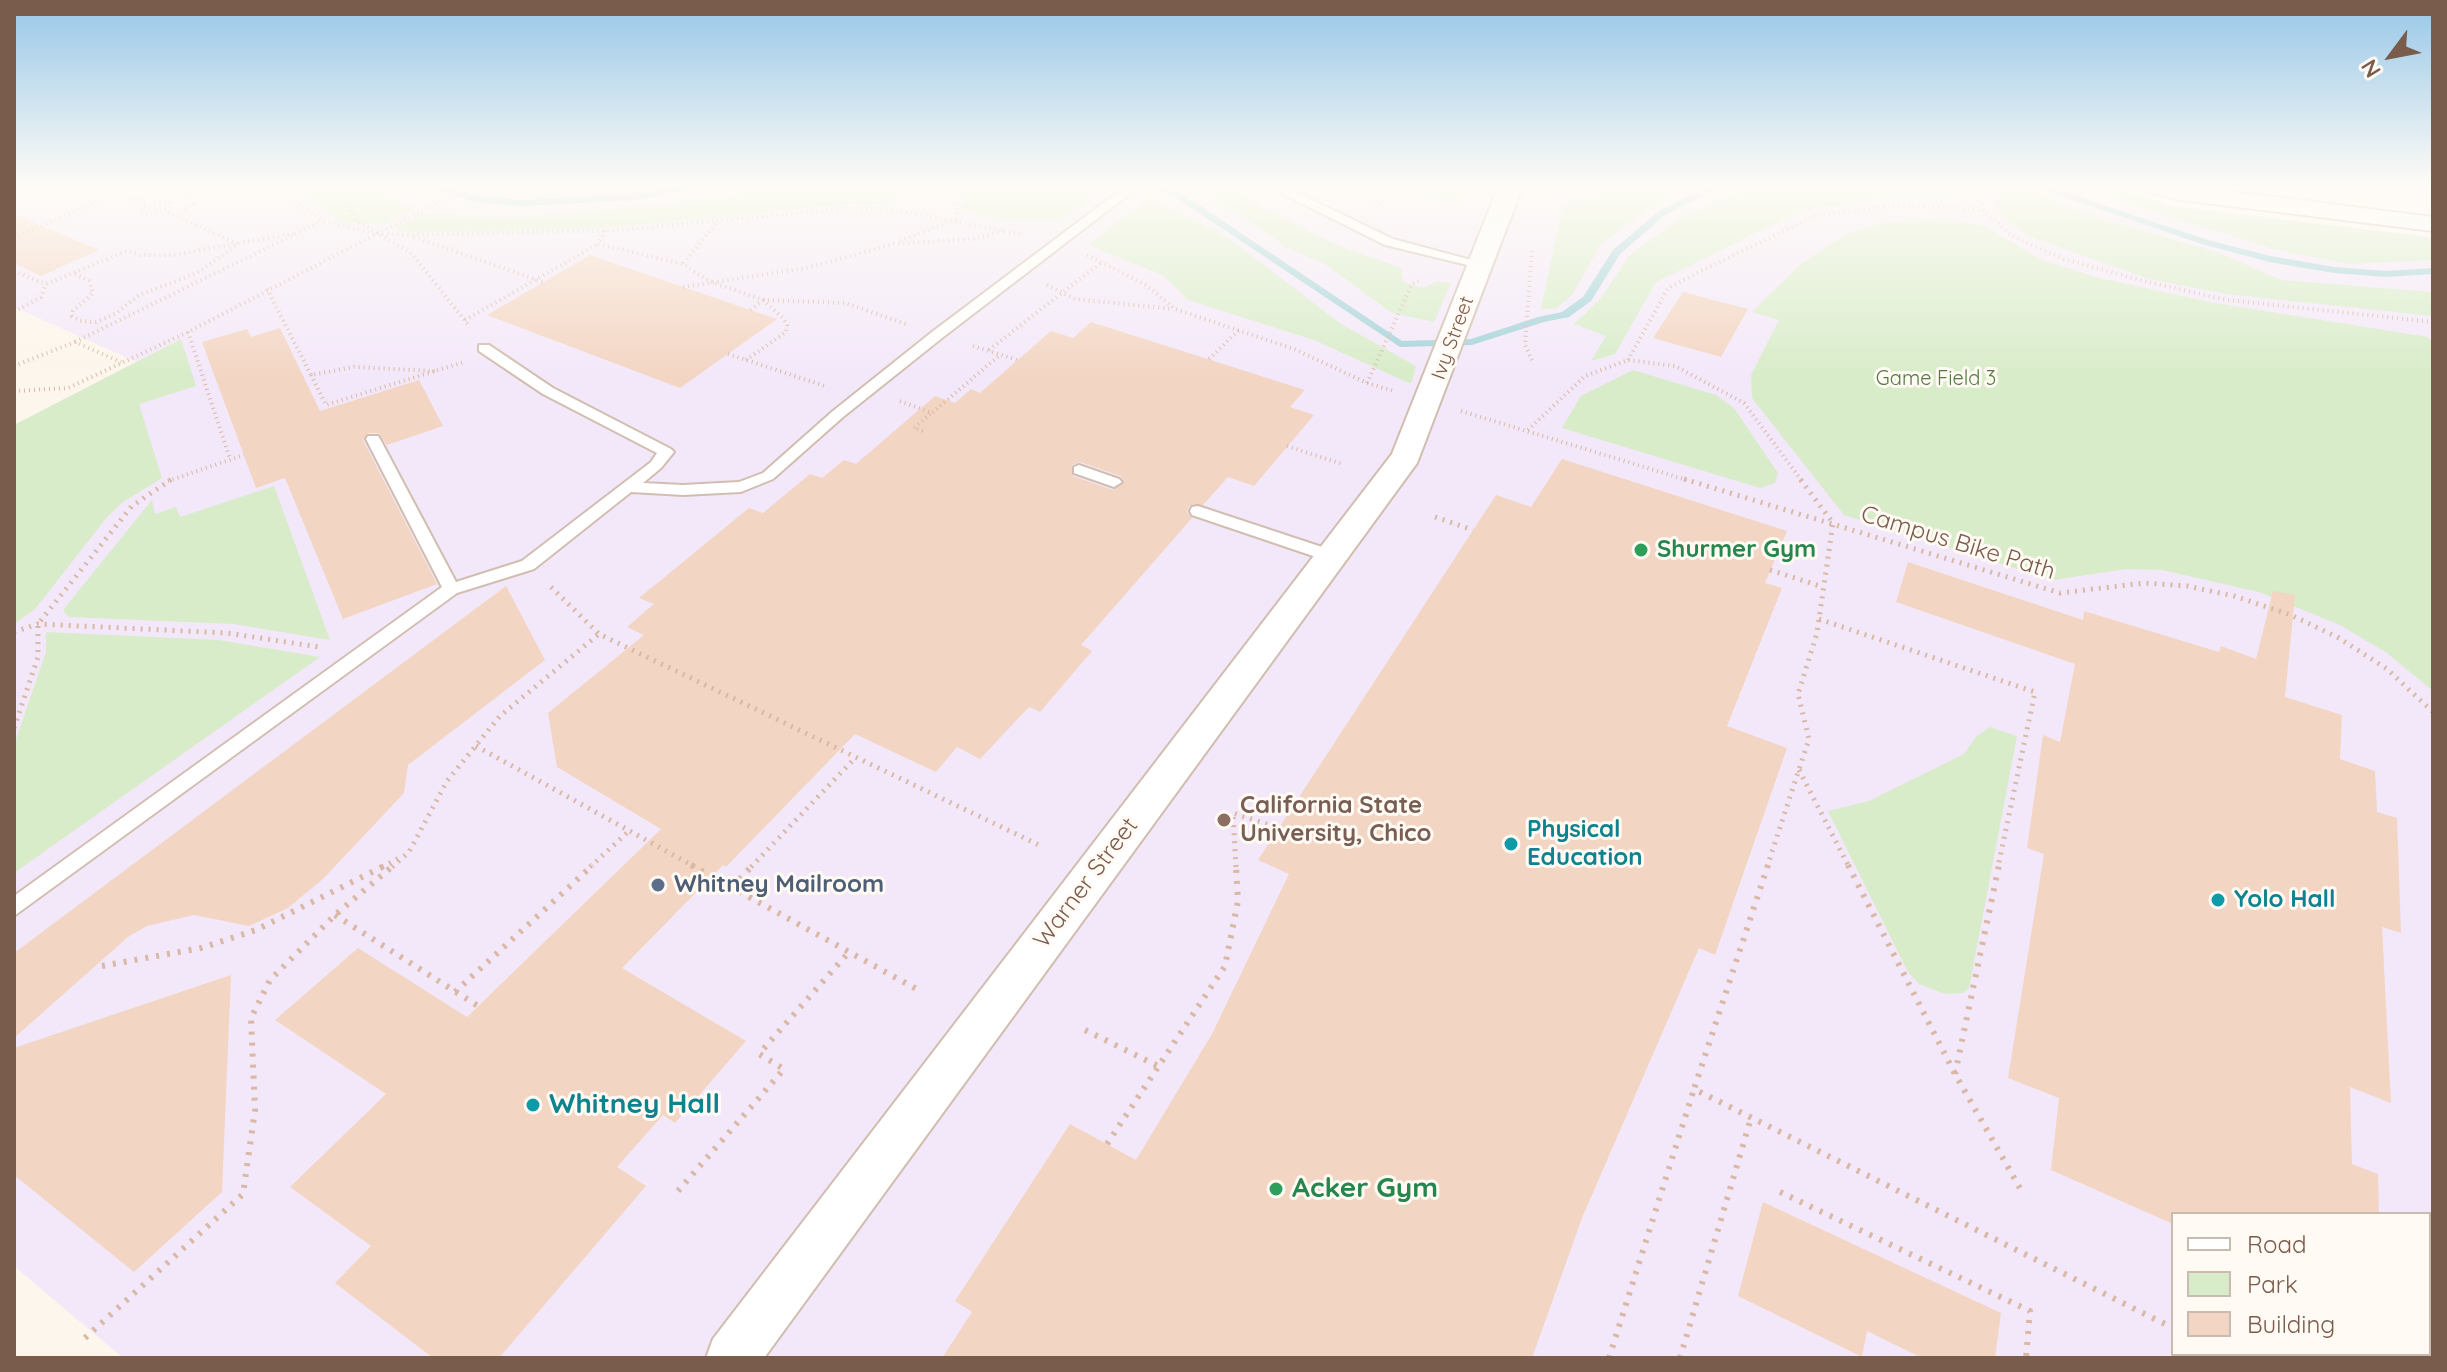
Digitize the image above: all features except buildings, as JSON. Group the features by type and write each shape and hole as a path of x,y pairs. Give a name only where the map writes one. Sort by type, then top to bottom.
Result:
{"street":[{"name":"Ivy Street","path":"1431,396 1486,249"},
{"name":"Warner Street","path":"732,1358 1406,456 1431,396"}],"lane":[{"path":"627,487 683,490 741,487 768,476 864,394 1048,249"},
{"path":"1418,249 1480,264"},
{"path":"14,907 451,589 528,565 656,465 666,452 548,391 484,348"},
{"path":"373,439 451,589"},
{"path":"1079,470 1114,482"},
{"path":"1198,511 1331,556"}],"path":[{"path":"16,268 46,284 127,251 152,256 202,249"},
{"path":"75,274 89,281 93,293 73,311 72,316 80,321 96,322 115,314 139,295 189,278 231,249"},
{"path":"14,366 75,342 264,249"},
{"path":"14,391 68,388 188,332 343,249"},
{"path":"403,249 412,254 484,348"},
{"path":"449,249 543,282"},
{"path":"465,320 589,249"},
{"path":"619,249 683,264 709,281 763,300 845,303 1017,360"},
{"path":"683,264 695,249"},
{"path":"683,287 806,268 876,249"},
{"path":"1074,249 1146,285 1175,309"},
{"path":"1628,360 1668,288 1748,249"},
{"path":"2041,249 2064,259 2148,282 2228,300 2433,322"},
{"path":"1532,251 1525,345 1532,360"},
{"path":"988,351 1103,261"},
{"path":"1025,266 1050,289 1112,304 1175,309 1331,364 1367,383 1412,284"},
{"path":"14,312 41,297 46,284"},
{"path":"267,289 327,407 436,371 354,367 311,375"},
{"path":"750,310 763,300"},
{"path":"746,360 786,332 787,325 783,318 763,300"},
{"path":"1209,359 1239,330"},
{"path":"188,332 230,459"},
{"path":"75,342 122,363"},
{"path":"728,354 932,413"},
{"path":"923,431 914,428 1000,355"},
{"path":"1528,431 1585,376 1628,360 1675,366 1744,403 1833,523 1819,619 1798,694 1809,739 1609,1358"},
{"name":"Campus Bike Path","path":"1500,423 2060,593 2144,583 2187,586 2234,596 2291,615 2339,638 2387,669 2433,712"},
{"path":"1287,446 1342,464"},
{"path":"14,728 38,657 38,624 139,499 175,477 244,455"},
{"path":"1435,517 1473,530"},
{"path":"528,565 599,634 1039,845"},
{"path":"1770,570 1823,587"},
{"path":"1819,619 2035,692 1955,1074"},
{"path":"14,632 38,624 227,633 363,654"},
{"path":"85,1338 243,1194 255,1110 251,1018 270,980 335,915 409,852 447,781 500,716 599,634"},
{"path":"476,746 920,991"},
{"path":"732,887 855,758"},
{"path":"1799,769 1955,1074 2021,1190"},
{"path":"1107,1144 1225,966 1238,901 1233,813 1278,828"},
{"path":"455,992 629,831"},
{"path":"102,966 201,948 256,930 409,852"},
{"path":"335,915 478,1006"},
{"path":"678,1191 784,1069 759,1054 849,952"},
{"path":"1085,1030 1158,1066"},
{"path":"1694,1089 2171,1327"},
{"path":"1680,1358 1751,1118"},
{"path":"1780,1192 2030,1311 2026,1358"}],"shaded area":[{"name":"California State University, Chico","path":"14,249 2433,249 2433,1358 123,1358 14,1266 14,425 136,362 14,307"}],"green space":[{"path":"1098,249 1243,249 1341,324 1416,366 1411,384 1314,340 1188,300 1163,275"},
{"path":"1290,249 1348,249 1401,268 1403,282 1423,288 1437,281 1451,283 1434,322 1392,313 1325,264"},
{"path":"1554,249 1598,249 1572,295 1555,309 1541,309"},
{"path":"1638,249 1723,249 1656,282 1615,354 1591,361 1606,336 1574,324 1601,298 1630,255"},
{"name":"Game Field 3","path":"1823,249 2024,249 2044,261 2100,278 2209,302 2428,337 2433,344 2433,691 2387,653 2340,625 2259,592 2162,570 2126,569 2053,580 1844,515 1752,398 1751,375 1779,320 1752,312 1801,264"},
{"path":"2065,249 2205,249 2281,280 2433,292 2433,316 2227,294 2149,279"},
{"path":"2274,249 2433,249 2433,260 2348,264"},
{"path":"181,339 196,386 139,404 162,478 123,502 107,517 35,609 14,624 14,425"},
{"path":"1633,370 1716,395 1734,408 1778,473 1775,483 1760,488 1562,428 1581,396"},
{"path":"274,486 330,640 234,624 69,617 63,610 152,500 155,514 176,507 180,517"},
{"path":"46,632 219,640 320,657 14,873 14,745 46,652"},
{"path":"1990,727 2017,736 1969,988 1963,993 1945,994 1919,984 1908,972 1828,811 1869,801 1964,754 1976,737"}],"waterway":[{"path":"1258,249 1400,344 1472,342 1542,319 1565,315 1587,299 1620,249"},
{"path":"2231,249 2334,270 2386,274 2433,271"}],"place":[{"name":"Shurmer Gym","path":"1641,550"},
{"name":"California State University, Chico","path":"1224,820"},
{"name":"Physical Education","path":"1511,844"},
{"name":"Whitney Mailroom","path":"658,885"},
{"name":"Yolo Hall","path":"2218,900"},
{"name":"Whitney Hall","path":"533,1105"},
{"name":"Acker Gym","path":"1276,1189"}]}
